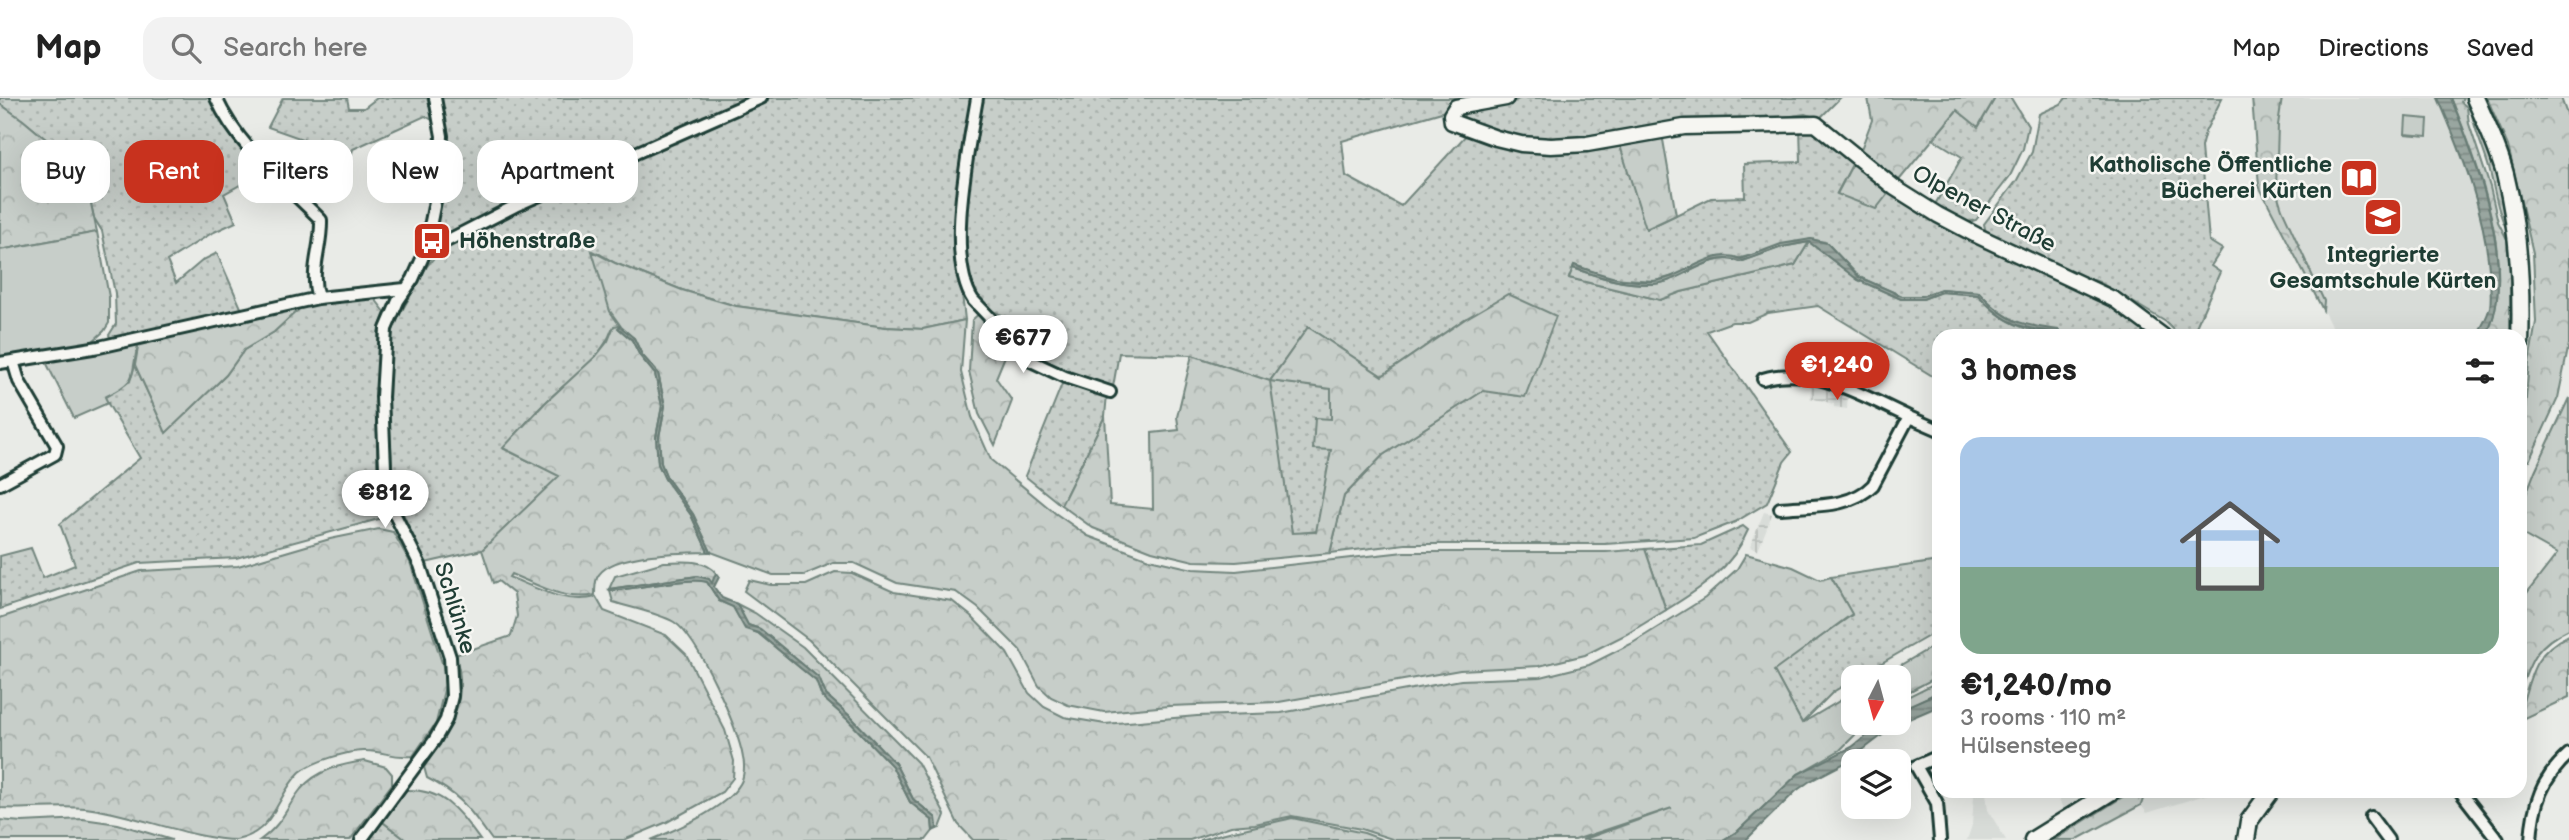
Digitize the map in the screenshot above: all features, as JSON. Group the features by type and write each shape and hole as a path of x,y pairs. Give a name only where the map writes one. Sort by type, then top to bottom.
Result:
{"main road":[{"path":"2475,98 2504,173 2518,236 2522,302 2521,329"},
{"path":"2033,840 2101,798"},
{"path":"2246,840 2249,821 2266,798"}],"street":[{"path":"216,98 257,160 321,220 320,245 313,271 313,285 318,298"},
{"path":"0,363 99,347 318,298 405,289 413,279 425,252 442,159 441,121 435,98"},
{"path":"425,252 515,206 761,98"},
{"path":"977,98 961,209 962,265 966,288 972,300 1031,361 1058,375 1110,392"},
{"name":"Olpener Straße","path":"1506,98 1456,107 1451,116 1452,122 1521,144 1551,146 1587,144 1684,127 1816,124 1895,188 1938,215 1976,236 2115,300 2154,329"},
{"name":"Schlünke","path":"361,840 439,733 450,707 453,685 450,656 420,565 386,491 382,397 384,345 391,315 405,289"},
{"path":"0,484 55,454 57,446 19,380 13,361"},
{"path":"1763,379 1780,374 1805,376 1855,392 1932,427"},
{"path":"1780,508 1843,502 1866,492 1873,485 1909,416"},
{"path":"2531,840 2534,808 2540,790 2569,754"},
{"path":"1932,759 1916,766 1932,794"},
{"path":"1934,798 1937,803 1940,840"},
{"path":"2465,798 2498,840"},
{"path":"2371,817 2388,840"}],"shaded area":[{"name":"Integrierte Gesamtschule Kürten","path":"2282,98 2438,98 2465,161 2477,200 2488,255 2491,296 2489,308 2479,329 2332,329 2323,310 2324,301 2276,190 2278,125"},
{"path":"2438,98 2451,98 2472,153 2491,217 2498,280 2495,310 2488,329 2480,329 2491,302 2486,247 2477,203"},
{"path":"1811,239 1827,243 1859,277 1902,296 1922,296 1941,289 1979,292 2006,316 2024,324 2053,329 2023,327 2005,319 1978,295 1941,292 1923,299 1901,299 1858,280 1809,242 1782,247 1740,262 1718,260 1653,284 1622,282 1573,268 1574,265 1603,275 1653,281 1675,275 1708,260 1730,256 1741,259 1781,244"},
{"path":"620,326 634,338 642,355 658,373 665,406 659,437 661,463 667,478 693,514 711,552 708,552 691,515 665,479 658,464 656,437 662,406 655,374 640,356 632,340 618,328"},
{"path":"1812,383 1848,395 1847,409 1810,398"},
{"path":"1764,512 1772,514 1758,551 1750,547"},
{"path":"716,573 719,577 714,587 722,598 737,604 748,625 760,629 819,678 826,695 895,763 913,799 936,818 937,829 933,831 932,820 910,802 892,766 822,697 816,681 758,633 745,629 733,607 719,601 707,582 687,581 609,589 697,576 709,579 712,583"},
{"path":"1932,695 1932,709 1911,718 1911,705"},
{"path":"1868,735 1883,735 1864,749 1848,749"},
{"path":"1841,752 1841,765 1796,791 1746,840 1723,840 1738,831 1798,774"},
{"path":"1974,798 1987,798 1988,810 2006,840 1967,840 1972,825"},
{"path":"2058,798 2081,798 2063,808"},
{"path":"2195,798 2147,813 2141,805 2143,799"}],"green space":[{"path":"0,98 212,98 238,144 238,186 224,194 236,222 212,233 167,261 176,283 203,260 217,253 242,310 111,339 109,335 116,324 115,293 102,231 94,218 91,203 110,203 110,140 47,140 0,104"},
{"path":"283,98 347,98 349,108 364,108 377,98 427,98 434,121 425,116 373,140 367,140 367,143 353,149 353,140 305,140 268,127"},
{"path":"441,98 747,98 638,146 638,140 477,140 477,203 518,203 439,240 435,233 440,203 463,203 463,140 447,140"},
{"path":"769,98 972,98 958,259 965,320 923,329 885,327 736,306 682,290 615,263 598,253 610,311 620,326 612,329 592,360 539,408 504,449 560,476 482,550 425,563 400,507 393,483 389,408 390,348 394,325 427,266 444,246 471,231 534,203 638,203 638,156"},
{"path":"979,98 1474,98 1454,102 1445,111 1342,141 1346,176 1401,206 1467,134 1538,150 1542,154 1604,150 1604,145 1619,142 1647,229 1711,198 1745,197 1744,164 1801,162 1800,127 1816,133 1853,163 1837,193 1890,191 2107,304 2141,329 2045,329 2024,326 1996,310 1979,292 1941,289 1922,296 1902,296 1859,277 1827,243 1811,239 1655,281 1611,278 1574,265 1569,278 1660,300 1681,292 1795,265 1809,242 1858,280 1901,299 1923,299 1941,292 1978,295 2005,318 2029,329 1932,329 1932,376 1818,306 1768,313 1748,322 1732,322 1707,331 1792,452 1784,462 1767,503 1735,522 1694,538 1605,544 1405,544 1330,553 1344,496 1383,455 1484,390 1465,319 1382,376 1308,327 1270,381 1331,388 1331,420 1315,418 1331,450 1317,531 1292,534 1269,381 1192,355 1119,353 1111,388 1032,359 971,292 966,280 964,210"},
{"path":"1521,98 1840,98 1819,119 1805,114 1778,118 1683,120 1561,140 1506,134 1463,120 1465,110 1510,103"},
{"path":"1868,98 1995,98 1978,127 1957,110 1896,184 1860,152 1872,120"},
{"path":"1995,98 2011,98 2028,126 2023,149 2010,176 1976,220 1966,223 1933,208 1962,157 1933,139 1957,110 1979,126"},
{"path":"2066,98 2222,98 2205,132 2201,147 2209,241 2222,249 2211,266 2220,272 2195,329 2173,329 2166,322 2099,282 1986,233 1984,224 2017,180 2032,152 2039,114 2061,104"},
{"path":"2252,98 2282,98 2278,125 2276,190 2324,301 2323,310 2259,186"},
{"path":"2451,98 2463,98 2461,102 2467,107 2469,124 2490,187 2498,222 2507,239 2510,329 2488,329 2495,309 2497,248 2483,184"},
{"path":"2487,98 2561,98 2569,120 2569,344 2558,398 2529,461 2527,386 2536,322 2533,253 2508,146"},
{"path":"0,104 47,140 21,140 21,203 91,203 97,232 0,250"},
{"path":"2470,104 2494,166 2508,232 2499,209"},
{"path":"2406,117 2428,119 2427,136 2405,134"},
{"path":"1662,134 1676,215 1646,229 1619,142"},
{"path":"1853,163 1890,191 1876,209 1837,194"},
{"path":"97,232 109,297 109,323 104,331 92,342 0,359 0,250"},
{"path":"1809,242 1795,265 1681,292 1660,300 1569,278 1573,268 1622,282 1653,284 1719,260 1741,262 1782,247"},
{"path":"592,251 682,290 736,306 885,327 923,329 965,320 961,372 972,417 991,460 1055,513 1088,536 1149,559 1193,569 1236,571 1404,552 1606,552 1645,549 1666,610 1585,655 1539,666 1460,670 1279,702 1169,706 1104,712 1068,705 1051,697 1039,686 1020,650 978,608 956,592 897,583 854,563 833,563 804,575 773,575 711,552 693,514 667,478 661,463 659,437 665,406 658,373 642,355 634,338 618,328 632,340 640,356 655,374 662,406 656,437 658,464 665,479 691,515 708,552 647,556 615,563 604,569 597,578 595,595 584,597 552,591 511,574 509,577 563,597 585,599 596,597 604,611 666,635 686,654 725,730 734,761 733,778 722,792 667,822 624,840 492,840 464,804 427,778 424,767 449,728 459,700 459,671 455,655 511,636 517,616 514,594 498,581 493,583 482,550 559,476 503,448 545,403 596,356 608,341 614,326 620,325 610,311"},
{"path":"1508,294 1556,316 1525,397 1483,391 1383,455 1344,496 1330,553 1236,562 1194,561 1152,551 1093,528 1061,505 1105,416 1110,505 1153,509 1152,433 1179,430 1177,417 1192,355 1270,381 1308,327 1382,376 1465,319","holes":["1270,381 1331,389 1331,419 1315,418 1313,449 1331,450 1316,532 1292,533"]},
{"path":"375,299 385,312 378,332 377,477 381,505 386,517 236,558 139,563 0,609 0,556 31,548 43,578 75,565 60,524 140,458 104,397 130,381 135,365 166,432 226,375 244,350 274,332 301,307 326,302"},
{"path":"301,307 274,332 244,350 226,375 166,433 135,365 139,342"},
{"path":"986,308 1042,333 1032,359"},
{"path":"981,312 1010,344 996,378 1012,401 995,445 979,414 969,371 972,320"},
{"path":"139,342 130,380 105,397 108,403 74,418 45,360"},
{"path":"1064,379 1107,394 1105,416 1061,505 1025,476"},
{"path":"2569,398 2569,629 2542,647 2527,671 2527,593 2557,554 2527,537 2527,492"},
{"path":"1743,526 1748,530 1724,567 1703,586 1666,610 1645,549 1701,545"},
{"path":"379,529 393,532 410,562 443,666 445,686 436,723 413,756 359,751 313,764 292,781 268,821 260,829 236,840 202,836 85,808 0,808 0,618 141,571 238,566 330,539"},
{"path":"1746,554 1793,567 1820,580 1831,577 1852,614 1774,671 1802,723 1841,700 1841,735 1855,735 1840,750 1798,774 1738,831 1723,840 1582,840 1672,808 1575,840 1395,840 1361,829 1292,816 1231,826 1190,840 973,840 958,824 926,757 809,640 744,591 749,580 771,585 806,585 835,572 852,573 894,592 952,601 971,616 1007,653 1029,693 1044,707 1064,717 1105,724 1197,716 1281,713 1461,680 1541,677 1589,665 1631,644 1705,598 1737,569"},
{"path":"664,562 699,563 716,573 712,584 697,576 609,589 615,576"},
{"path":"1932,562 1932,634 1878,665 1841,665 1841,687 1802,723 1773,670 1852,615 1831,577"},
{"path":"697,579 707,582 719,601 733,607 745,628 758,633 816,681 822,697 892,766 910,802 932,820 933,831 926,840 651,840 700,817 723,802 741,781 744,761 726,706 705,664 684,631 668,619 613,602 610,591"},
{"path":"737,604 755,613 803,647 918,763 945,815 940,828 937,829 936,818 913,799 895,763 826,695 819,678 760,629 748,625"},
{"path":"2569,635 2569,697 2527,717 2527,690 2535,667 2547,650"},
{"path":"1932,647 1932,680 1911,691 1911,665 1901,665"},
{"path":"1932,684 1932,695 1911,705 1911,695"},
{"path":"365,761 386,767 392,774 392,784 350,840 260,840 274,828 307,782 339,766"},
{"path":"406,790 431,793 450,804 480,840 406,840 383,822"},
{"path":"2121,798 2145,798 2141,805 2076,840 2054,840"},
{"path":"1292,818 1364,833 1383,840 1200,840 1223,833"},
{"path":"83,819 118,824 172,840 0,840 0,820 22,822"},
{"path":"383,822 406,840 369,840"}],"place":[{"name":"Katholische Öffentliche Bücherei Kürten","path":"2359,178"},
{"name":"Integrierte Gesamtschule Kürten","path":"2383,217"},
{"name":"Höhenstraße","path":"432,241"}]}
